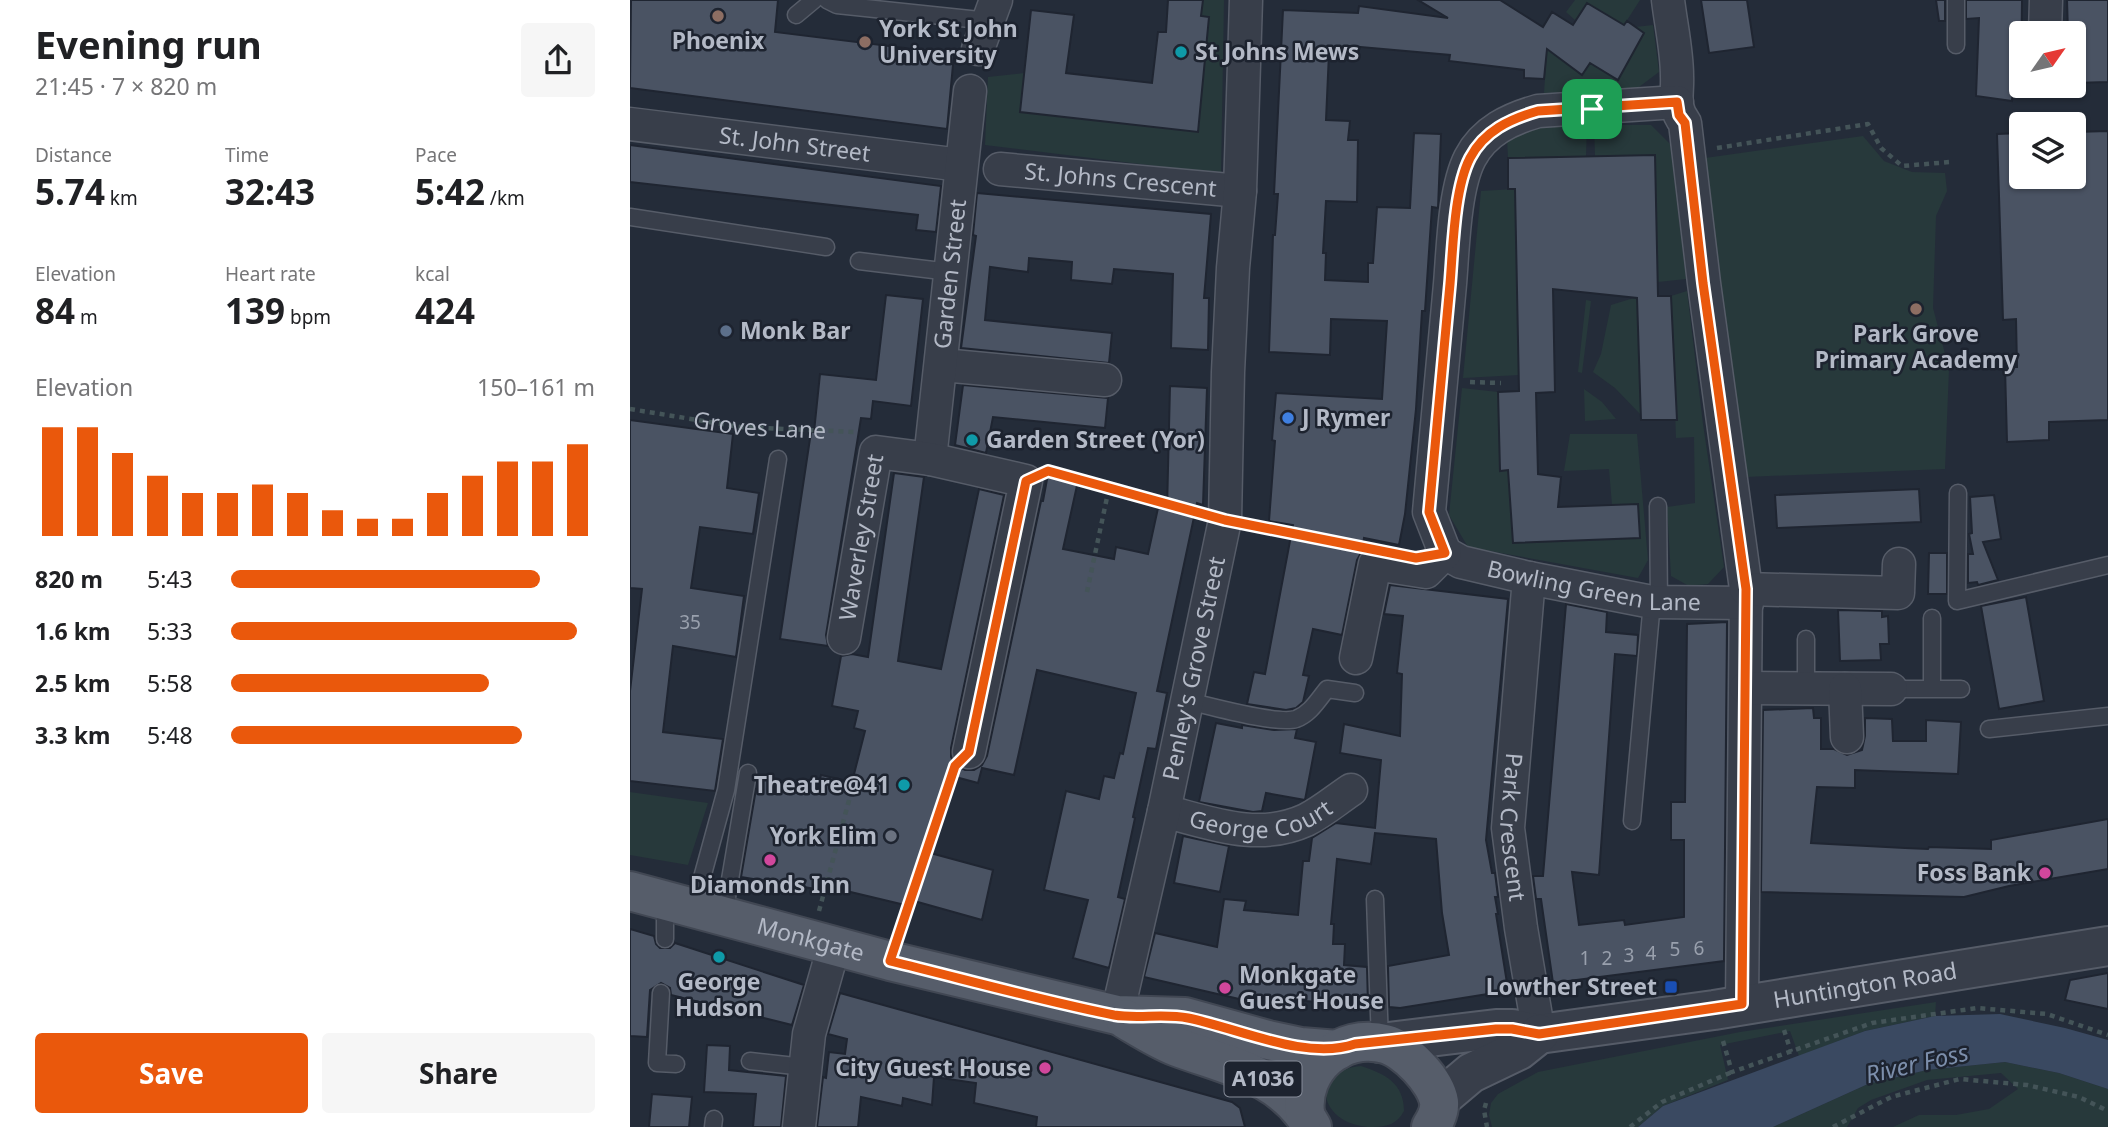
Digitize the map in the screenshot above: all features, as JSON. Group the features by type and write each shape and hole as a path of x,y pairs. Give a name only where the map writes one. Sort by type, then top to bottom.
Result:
{"main road":[{"name":"Monkgate","path":"678,903 890,961 1116,1015"},
{"name":"A1036","path":"1116,1015 1185,1017 1268,1040 1338,1050"},
{"name":"A1036","path":"1116,1015 1176,1046 1238,1066 1255,1075 1270,1084 1309,1120"},
{"name":"A1036","path":"1309,1120 1305,1090 1317,1067 1338,1050 1355,1044 1380,1043"},
{"path":"1380,1043 1397,1050 1422,1070 1430,1082 1439,1116"}],"street":[{"name":"Penley's Grove Street","path":"1116,1015 1164,811 1225,520 1246,0"},
{"path":"1668,0 1678,78 1675,95 1679,115 1685,123 1703,283 1746,596 1742,1004"},
{"path":"2045,21 2046,0"},
{"name":"Garden Street","path":"930,459 970,91"},
{"path":"1356,658 1376,564 1426,572 1445,553 1429,512 1456,229 1462,179 1470,159 1480,143 1493,130 1538,111 1677,102"},
{"name":"St. John Street","path":"630,124 961,165"},
{"name":"St. Johns Crescent","path":"1000,169 1240,191"},
{"path":"942,365 1105,380"},
{"name":"Waverley Street","path":"844,638 876,452 930,459 1026,481"},
{"path":"969,752 1026,481"},
{"name":"Bowling Green Lane","path":"1445,553 1461,562 1656,602 1746,596"},
{"path":"1746,596 1898,593 1899,564"},
{"name":"Park Crescent","path":"1530,578 1508,828 1539,1034"},
{"path":"1746,688 1891,690"},
{"path":"1845,689 1847,737"},
{"name":"George Court","path":"1164,811 1239,830 1272,831 1308,819 1351,790"},
{"path":"799,1127 804,1067 823,943"},
{"name":"Huntington Road","path":"1380,1043 1496,1029 1539,1034 2108,946"},
{"name":"Huntington Road","path":"1439,1116 1471,1073 1519,1050 1539,1034"}],"lane":[{"path":"796,15 814,0"},
{"path":"827,0 837,5 988,23"},
{"path":"1956,0 1956,45"},
{"path":"630,217 826,247"},
{"path":"859,261 950,272"},
{"path":"665,939 726,790 778,459"},
{"path":"1958,493 1957,601 2108,565"},
{"path":"1632,821 1656,602 1658,506"},
{"path":"1931,618 1932,689"},
{"path":"1805,688 1806,639"},
{"path":"1188,701 1273,719 1294,719 1311,709 1327,689 1355,692"},
{"path":"1891,690 1961,689"},
{"path":"1989,729 2108,716"},
{"path":"678,903 748,773"},
{"path":"1375,898 1380,1043"},
{"path":"661,992 657,1063 676,1064"},
{"path":"750,1061 804,1067"}],"path":[{"path":"1688,151 1868,124 1881,148 1902,166 1950,162"},
{"name":"Groves Lane","path":"630,409 740,427 811,428 871,433 876,452"},
{"path":"1026,481 1048,471 1225,520 1361,547"},
{"path":"1087,592 1109,488"},
{"path":"890,961 955,766 969,752"},
{"path":"823,943 855,782"},
{"path":"1630,1127 1662,1102 1732,1072 1872,1023 1977,1008 2047,1014 2108,1035"},
{"path":"1785,1032 1791,1052"},
{"path":"1724,1045 1732,1072"},
{"path":"1833,1127 1891,1097 1960,1079 2028,1084 2079,1097 2108,1111"}],"shaded area":[{"path":"1203,0 1224,0 1221,174 985,145 988,77 1024,73 1020,112 1198,132 1209,17 1201,16"},
{"path":"1575,0 1640,0 1624,25 1587,3 1575,20 1566,12"},
{"path":"1653,25 1659,72 1635,90 1544,93 1548,36 1582,74 1590,63 1618,80 1644,34 1635,27"},
{"path":"1594,125 1651,125 1670,144 1686,279 1658,282 1621,156 1595,156"},
{"path":"1587,126 1586,156 1508,158 1507,138 1530,127"},
{"path":"1863,136 1884,161 1912,172 1945,173 1947,191 1936,216 1933,308 1949,369 1945,469 1745,477 1705,158"},
{"path":"1515,189 1519,375 1463,378 1481,191"},
{"path":"1687,291 1724,567 1708,584 1689,586 1671,576 1667,507 1695,503 1694,437 1676,438 1671,296"},
{"path":"1637,297 1641,415 1615,388 1593,372 1601,354 1611,305"},
{"path":"1586,300 1591,301 1582,373 1578,372"},
{"path":"1462,388 1498,392 1500,471 1537,469 1514,543 1640,538 1638,504 1612,505 1609,469 1564,471 1570,434 1637,434 1648,560 1638,578 1468,547 1449,515"},
{"path":"1584,389 1602,402 1616,419 1585,421"},
{"path":"630,792 708,803 688,865 630,855"},
{"path":"1936,1002 1935,1016 1865,1031 1799,1056 1790,1031 1720,1045 1728,1080 1663,1106 1638,1127 1492,1127 1489,1115 1491,1103 1498,1094 1538,1072 1740,1032"},
{"path":"2005,1062 2059,1073 2108,1089 2108,1127 1893,1127 1919,1115 1956,1115 1989,1109 2018,1089 2001,1073 1927,1080 1871,1100 1858,1108 1847,1127 1773,1127 1868,1084 1927,1070"},
{"path":"1361,1066 1385,1076 1401,1093 1404,1111 1391,1124 1373,1127 1355,1125 1331,1109 1327,1087 1332,1078 1344,1070"}],"water":[{"name":"River Foss","path":"2000,1014 2108,1040 2108,1089 2059,1073 2005,1062 1927,1070 1868,1084 1773,1127 1638,1127 1663,1106 1865,1031 1935,1016"}],"building":[{"path":"631,0 778,0 775,32 954,54 947,129 630,88"},
{"name":"St Johns Mews","path":"1168,0 1203,0 1201,16 1209,17 1198,132 1020,112 1031,10 1074,15 1066,73 1152,83 1158,32 1166,32"},
{"path":"1418,0 1500,0 1543,27 1552,12 1573,25 1587,3 1624,25 1627,21 1644,33 1618,80 1590,63 1582,75 1547,49 1544,79 1524,78 1524,70 1449,61 1450,55 1350,46 1350,53 1329,53 1326,120 1350,121 1348,140 1358,140 1357,202 1326,201 1323,253 1326,253 1325,280 1368,282 1368,263 1373,263 1377,207 1410,208 1414,133 1441,134 1438,208 1432,207 1425,311 1422,311 1416,409 1405,514 1399,545 1364,538 1342,635 1313,629 1303,675 1309,676 1303,702 1296,708 1286,710 1247,704 1254,672 1265,674 1293,525 1269,521 1276,393 1382,399 1387,321 1331,319 1330,355 1269,352 1273,235 1278,194 1274,194 1283,10 1358,13 1359,6 1448,18"},
{"path":"1701,0 1747,0 1754,47 1709,53"},
{"path":"1936,0 1945,0 1945,21 1939,21"},
{"path":"1966,0 2022,0 2022,21 2009,21 2009,98 2012,98 2012,101 1976,96 1979,18 1966,19"},
{"path":"2067,0 2108,0 2108,82 2086,83 2086,21 2068,21"},
{"path":"2108,131 2108,420 2049,422 2049,440 2007,442 2005,367 2017,367 2016,319 2003,320 1997,134 2009,134 2009,189 2086,189 2086,132"},
{"path":"630,145 941,186 936,232 916,230 918,215 630,182"},
{"path":"1655,155 1658,296 1671,296 1677,420 1641,420 1637,298 1553,289 1555,392 1536,393 1538,474 1561,477 1558,507 1638,504 1640,538 1513,543 1508,470 1500,471 1498,392 1519,391 1515,189 1508,189 1508,158"},
{"path":"977,193 1211,214 1204,298 1209,298 1208,350 1171,348 1173,274 1114,269 1112,284 1071,280 1072,262 1029,258 1028,272 990,267 985,320 1112,333 1109,363 961,348 976,236 973,235"},
{"path":"886,295 923,299 911,406 873,401 871,419 861,418 826,635 828,646 780,639 811,432 814,432 820,374 876,380"},
{"path":"963,385 1108,398 1105,428 993,417 986,453 955,445"},
{"path":"1170,386 1207,388 1203,505 1197,503 1157,691 1167,693 1156,749 1148,748 1133,817 1135,818 1118,897 1125,899 1109,968 1073,958 1088,900 1044,890 1066,791 1099,799 1104,776 1114,778 1120,753 1123,754 1136,693 1037,670 1014,775 982,768 978,783 948,775 923,851 993,870 982,920 907,899 905,905 817,884 816,889 741,877 760,779 818,788 821,775 852,782 865,731 854,728 858,711 832,706 841,656 852,654 868,657 894,473 924,477 898,661 941,669 979,489 1004,495 951,748 951,757 956,765 965,770 974,770 982,765 987,756 1048,474 1078,481 1063,549 1114,559 1116,547 1148,554 1158,508 1167,510"},
{"path":"630,420 733,434 727,488 759,493 753,534 700,527 691,588 744,596 736,657 673,646 663,732 723,739 715,791 630,781 630,691 642,589 630,588"},
{"path":"1919,489 1921,522 1777,528 1775,495"},
{"path":"1994,495 2001,539 1983,542 1998,580 1978,585 1977,582 1968,583 1968,554 1973,554 1969,534 1972,533 1970,497"},
{"path":"1929,553 1947,553 1947,594 1928,594"},
{"path":"1390,585 1508,599 1486,840 1492,873 1495,873 1498,897 1495,897 1496,914 1507,983 1494,993 1400,1008 1389,1007 1388,966 1449,955 1442,913 1436,839 1375,833 1371,864 1337,859 1331,924 1334,924 1333,944 1345,944 1344,965 1367,967 1368,1006 1267,998 1265,1005 1144,977 1155,933 1217,947 1224,899 1246,901 1244,910 1298,915 1303,861 1309,861 1312,838 1336,823 1375,828 1381,760 1340,753 1344,724 1400,736 1402,674 1397,673 1403,616 1384,614"},
{"path":"2026,597 2044,701 1999,709 1981,606"},
{"path":"1566,604 1607,612 1606,632 1638,635 1637,656 1615,654 1599,875 1572,872 1579,925 1624,920 1625,925 1684,917 1684,840 1671,840 1671,802 1685,802 1687,624 1727,622 1724,961 1553,983 1541,899 1536,899 1533,876 1543,876"},
{"path":"1838,610 1882,611 1882,617 1888,616 1889,644 1880,644 1881,660 1840,661"},
{"path":"1813,708 1814,718 1821,718 1821,749 1834,749 1847,755 1862,750 1865,718 1892,719 1893,741 1926,741 1926,720 1961,722 1958,774 1855,770 1855,788 1817,787 1811,843 1991,849 1991,840 2108,819 2108,869 2009,886 1964,897 1761,892 1763,710"},
{"path":"1216,723 1242,728 1242,725 1274,730 1297,729 1295,738 1316,742 1305,800 1266,793 1262,811 1253,812 1199,802"},
{"path":"1183,836 1229,846 1220,892 1174,883"},
{"path":"630,929 654,936 660,948 670,948 675,943 804,985 792,1025 671,995 670,988 661,983 650,990 647,1037 630,1036"},
{"path":"2108,973 2108,1009 2065,1000 2070,980"},
{"path":"840,993 1232,1102 1240,1108 1245,1127 1036,1127 1037,1117 974,1103 976,1083 934,1077 932,1105 903,1098 902,1106 861,1097 858,1127 817,1127 829,1052 845,1054 847,1039 828,1034"},
{"path":"707,1045 730,1046 729,1070 786,1076 781,1127 753,1127 756,1094 704,1092"},
{"path":"652,1094 692,1097 689,1127 649,1127"}],"place":[{"name":"Phoenix","path":"718,16"},
{"name":"York St John University","path":"865,42"},
{"name":"St Johns Mews","path":"1181,52"},
{"name":"Park Grove Primary Academy","path":"1916,309"},
{"name":"Monk Bar","path":"726,331"},
{"name":"J Rymer","path":"1288,418"},
{"name":"Garden Street (Yor)","path":"972,440"},
{"name":"Theatre@41","path":"904,785"},
{"name":"York Elim","path":"891,836"},
{"name":"Diamonds Inn","path":"770,860"},
{"name":"Foss Bank","path":"2045,873"},
{"name":"George Hudson","path":"719,957"},
{"name":"Lowther Street","path":"1671,987"},
{"name":"Monkgate Guest House","path":"1225,988"},
{"name":"City Guest House","path":"1045,1068"}],"route":[{"path":"1677,102 1679,115 1685,123 1703,283 1746,589 1742,1004 1539,1034 1496,1029 1355,1044 1338,1050 1268,1040 1185,1017 1116,1015 890,961 955,766 969,752 1026,481 1048,471 1225,520 1416,558 1445,553 1429,512 1462,179 1480,143 1493,130 1538,111 1592,109 1677,102"}]}
